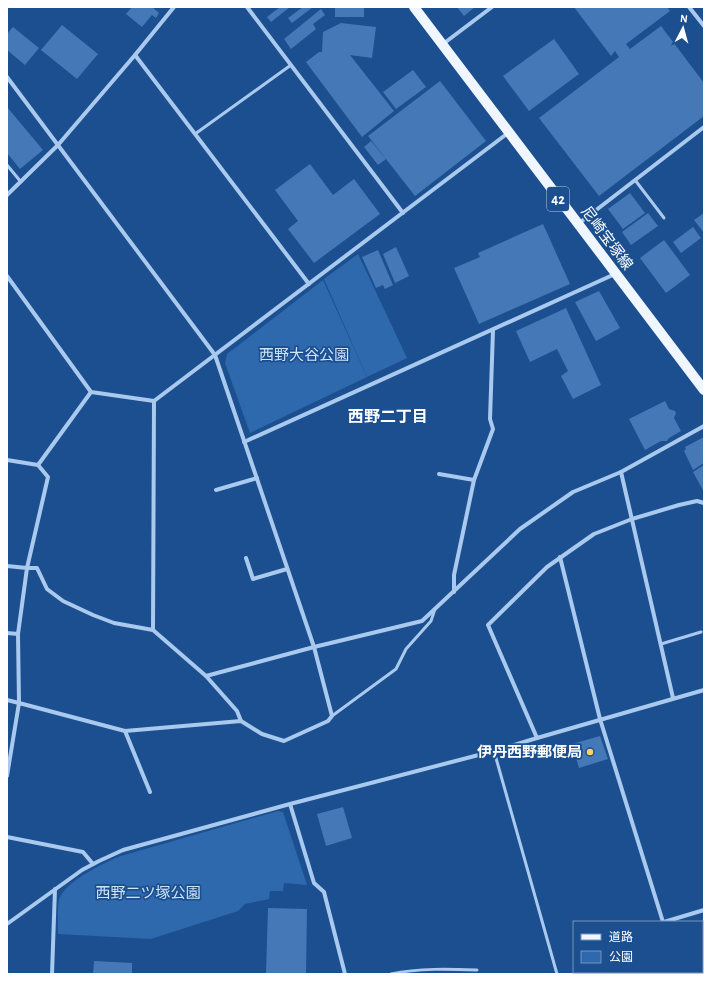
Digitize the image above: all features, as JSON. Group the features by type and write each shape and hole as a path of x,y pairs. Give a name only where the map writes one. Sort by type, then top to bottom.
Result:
{"main road":[{"name":"尼崎宝塚線","path":"414,7 441,45 704,390"}],"street":[{"path":"7,195 58,146 136,55 174,7"},
{"path":"247,7 403,213"},
{"path":"441,45 492,7"},
{"path":"690,7 704,26"},
{"path":"136,55 309,284"},
{"path":"7,77 215,355 314,647 332,716 328,721 284,741 262,734 241,721 125,731 7,700"},
{"path":"577,224 704,127"},
{"path":"7,276 92,392 154,402 508,133"},
{"path":"244,442 615,274"},
{"path":"454,592 454,575 474,480 493,429 490,419 493,330"},
{"path":"38,465 92,392"},
{"path":"152,630 154,402"},
{"path":"206,676 314,647 422,621 520,529 573,492 620,472 704,426"},
{"path":"7,460 38,465 48,477 27,568 18,634 19,703 7,776"},
{"path":"620,472 673,698"},
{"path":"439,474 474,480"},
{"path":"216,490 257,478"},
{"path":"537,738 488,625 547,567 594,534 632,519 697,500 704,503"},
{"path":"560,557 600,720 664,921"},
{"path":"246,558 253,579 287,569"},
{"path":"7,566 37,568 47,589 63,601 114,623 152,630 206,676 237,710 241,721"},
{"path":"7,633 18,634"},
{"path":"7,924 82,870 123,850 290,804 494,751 704,690"},
{"path":"125,731 150,792"},
{"path":"290,804 314,884 324,892 345,974"},
{"path":"7,837 83,852 93,864"},
{"path":"52,974 56,889"},
{"path":"667,921 704,910"}],"lane":[{"path":"195,134 291,65"},
{"path":"7,165 21,182"},
{"path":"635,180 664,218"},
{"path":"332,716 396,669 406,650 431,621 436,609"},
{"path":"661,644 701,632"},
{"path":"494,751 557,974"},
{"path":"391,974 405,971 451,969 477,970"},
{"path":"450,974 451,969"}],"green space":[{"path":"358,254 407,358 367,377 324,279"},
{"name":"西野大谷公園","path":"323,280 367,377 250,433 225,363 227,354"},
{"name":"西野二ツ塚公園","path":"278,811 283,812 307,885 284,883 283,891 270,891 269,899 245,904 238,911 151,939 58,934 58,909 60,897 70,885 97,867 121,856"}],"building":[{"path":"132,7 152,7 159,13 156,18 152,15 142,27 126,14"},
{"path":"280,7 290,7 271,22 267,17"},
{"path":"303,7 313,7 292,23 288,18"},
{"path":"335,7 364,7 364,17 335,17"},
{"path":"457,7 475,7 464,16"},
{"path":"574,7 667,7 670,11 626,44 630,49 661,26 704,83 704,116 599,196 539,118 619,57 615,51 611,56"},
{"path":"321,9 325,15 313,24 316,29 291,49 284,39"},
{"path":"341,23 376,27 372,58 350,55 394,111 362,137 306,62 319,52 322,52 323,32"},
{"path":"62,25 98,54 77,79 41,50"},
{"path":"13,27 39,48 25,65 7,50 7,34"},
{"path":"554,39 579,74 529,111 503,76"},
{"path":"413,70 426,87 396,109 383,92"},
{"path":"440,81 486,141 415,196 368,136"},
{"path":"7,107 43,150 20,169 7,153"},
{"path":"371,141 386,159 378,165 364,147"},
{"path":"310,164 333,195 354,179 380,214 314,263 288,229 298,221 275,190"},
{"path":"630,193 645,213 623,229 608,209"},
{"path":"648,213 658,226 631,245 622,232"},
{"path":"704,213 704,233 694,220"},
{"path":"543,224 570,284 479,324 454,268 480,257 478,253"},
{"path":"693,227 701,238 681,253 673,242"},
{"path":"664,240 690,275 666,293 640,258"},
{"path":"396,247 409,276 395,283 383,254"},
{"path":"378,250 393,285 385,289 383,285 376,288 362,257"},
{"path":"599,291 620,328 596,341 575,302"},
{"path":"566,308 601,385 573,399 561,376 568,371 557,349 530,362 516,331"},
{"path":"665,401 669,409 675,411 676,413 674,418 681,431 669,438 667,441 661,441 645,450 629,419"},
{"path":"704,437 704,463 693,470 684,451 686,449 685,447"},
{"path":"704,465 704,492 693,472"},
{"path":"600,736 608,759 579,768 572,744"},
{"path":"343,807 352,838 326,846 317,814"},
{"path":"268,908 307,909 306,974 266,974"},
{"path":"94,961 132,963 132,974 93,974"}],"place":[{"name":"伊丹西野郵便局","path":"590,752"}],"district":[{"name":"西野二丁目","path":"388,416"}]}
